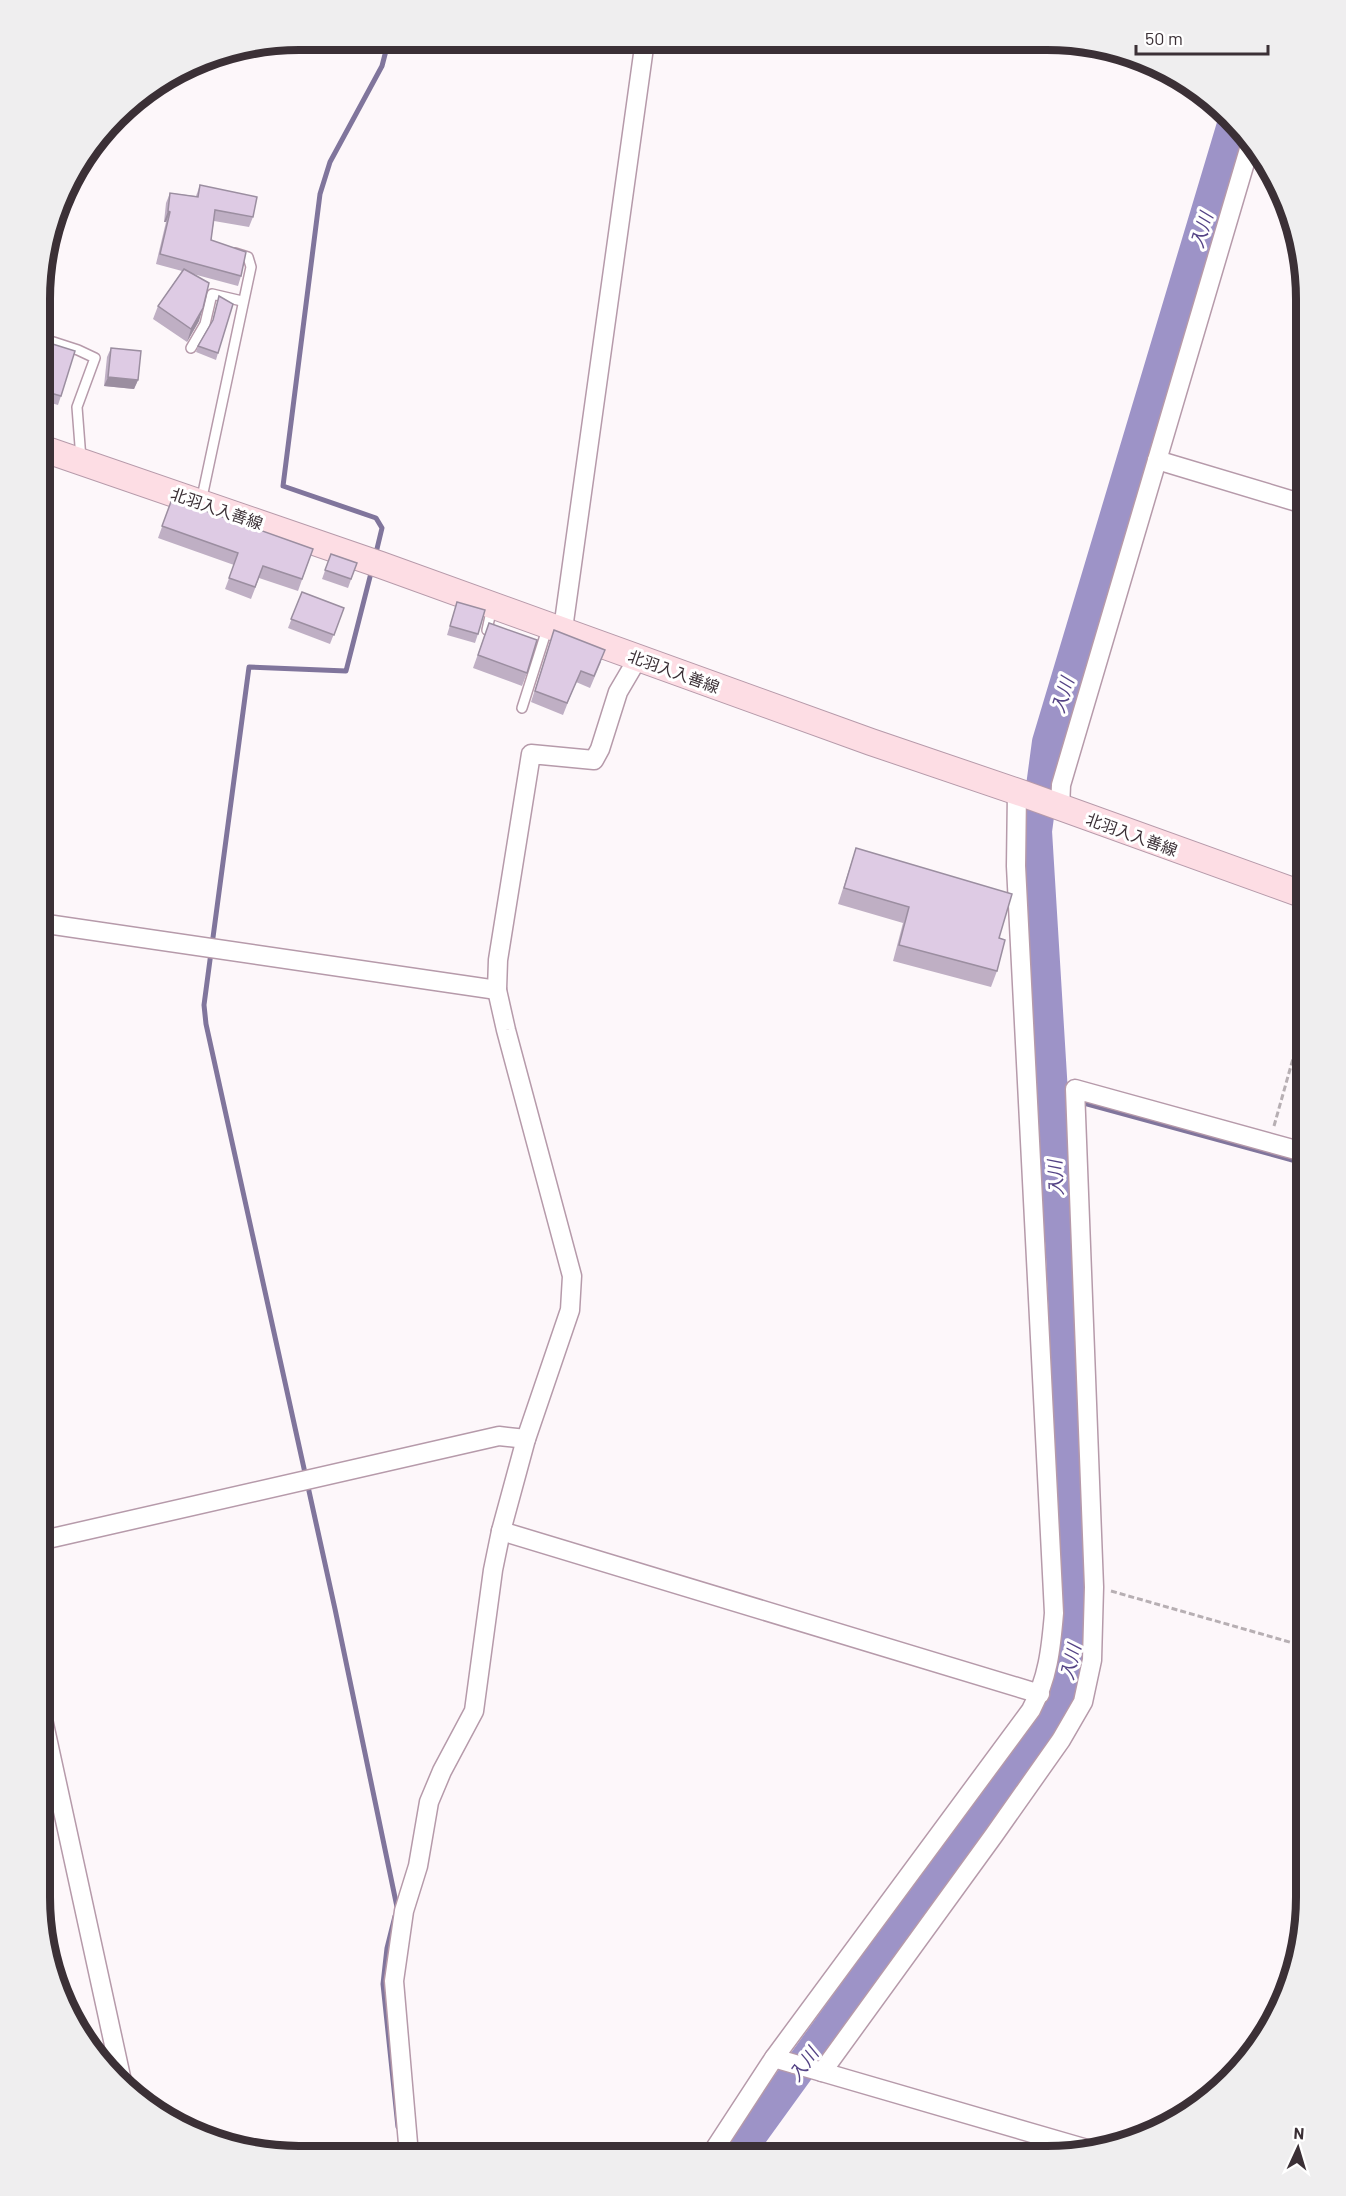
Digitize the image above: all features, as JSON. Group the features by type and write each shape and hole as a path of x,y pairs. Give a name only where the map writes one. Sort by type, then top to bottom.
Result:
{"main road":[{"name":"北羽入入善線","path":"50,451 493,604 871,742 1021,793 1296,892"}],"street":[{"path":"556,627 643,50"},
{"path":"1056,806 1248,152"},
{"path":"1157,460 1296,502"},
{"path":"408,2146 394,1981 404,1911 418,1866 429,1802 442,1771 474,1711 493,1570 501,1531 525,1439 570,1310 572,1276 497,990 498,960 531,754 594,760 600,749 618,692 638,658"},
{"path":"717,2146 774,2058 1031,1710 1040,1694 1051,1656 1054,1613 1016,866 1021,793"},
{"path":"50,924 497,990"},
{"path":"822,2072 1001,1826 1061,1740 1083,1702 1092,1660 1094,1587 1075,1089 1296,1150"},
{"path":"50,1538 499,1436 525,1439"},
{"path":"501,1531 1040,1694"},
{"path":"50,1751 119,2070"},
{"path":"774,2058 1073,2145"}],"lane":[{"path":"201,502 251,267 248,257 227,250"},
{"path":"191,348 205,324 212,294 243,301"},
{"path":"50,341 95,358 77,407 81,461"},
{"path":"493,604 487,630 508,638"},
{"path":"522,708 541,649 556,627"},
{"path":"530,645 541,649"}],"path":[{"path":"1270,1143 1296,1049"},
{"path":"1094,1587 1296,1644"}],"building":[{"path":"200,185 257,197 253,217 215,210 211,240 246,252 241,276 160,254 170,212 168,211 170,193 198,197"},
{"path":"184,269 209,283 203,308 191,329 158,306"},
{"path":"219,296 233,304 218,353 198,346 213,320"},
{"path":"50,343 75,351 61,396 50,393"},
{"path":"111,348 141,351 138,380 108,377"},
{"path":"172,499 313,549 302,579 263,566 255,587 229,578 238,553 162,526"},
{"path":"331,554 357,563 351,579 325,570"},
{"path":"302,592 344,608 334,635 291,619"},
{"path":"457,602 485,610 478,634 450,626"},
{"path":"489,623 537,640 527,673 478,655"},
{"path":"554,630 605,650 594,676 581,671 567,703 535,691"},
{"path":"856,848 1012,894 999,938 1005,940 997,971 899,945 909,907 844,888"}],"waterway":[{"path":"375,557 382,528 376,518 283,486 320,194 330,162 382,66 386,50"},
{"name":"入川","path":"743,2146 1046,1728 1071,1672 1079,1621 1062,1257 1036,831 1048,742 1231,130"},
{"path":"372,569 346,671 249,667 204,1005 206,1024 335,1609 397,1907"},
{"path":"1052,1094 1071,1099"},
{"path":"1080,1102 1296,1161"},
{"path":"395,1916 387,1948 383,1984 398,2127"}]}
